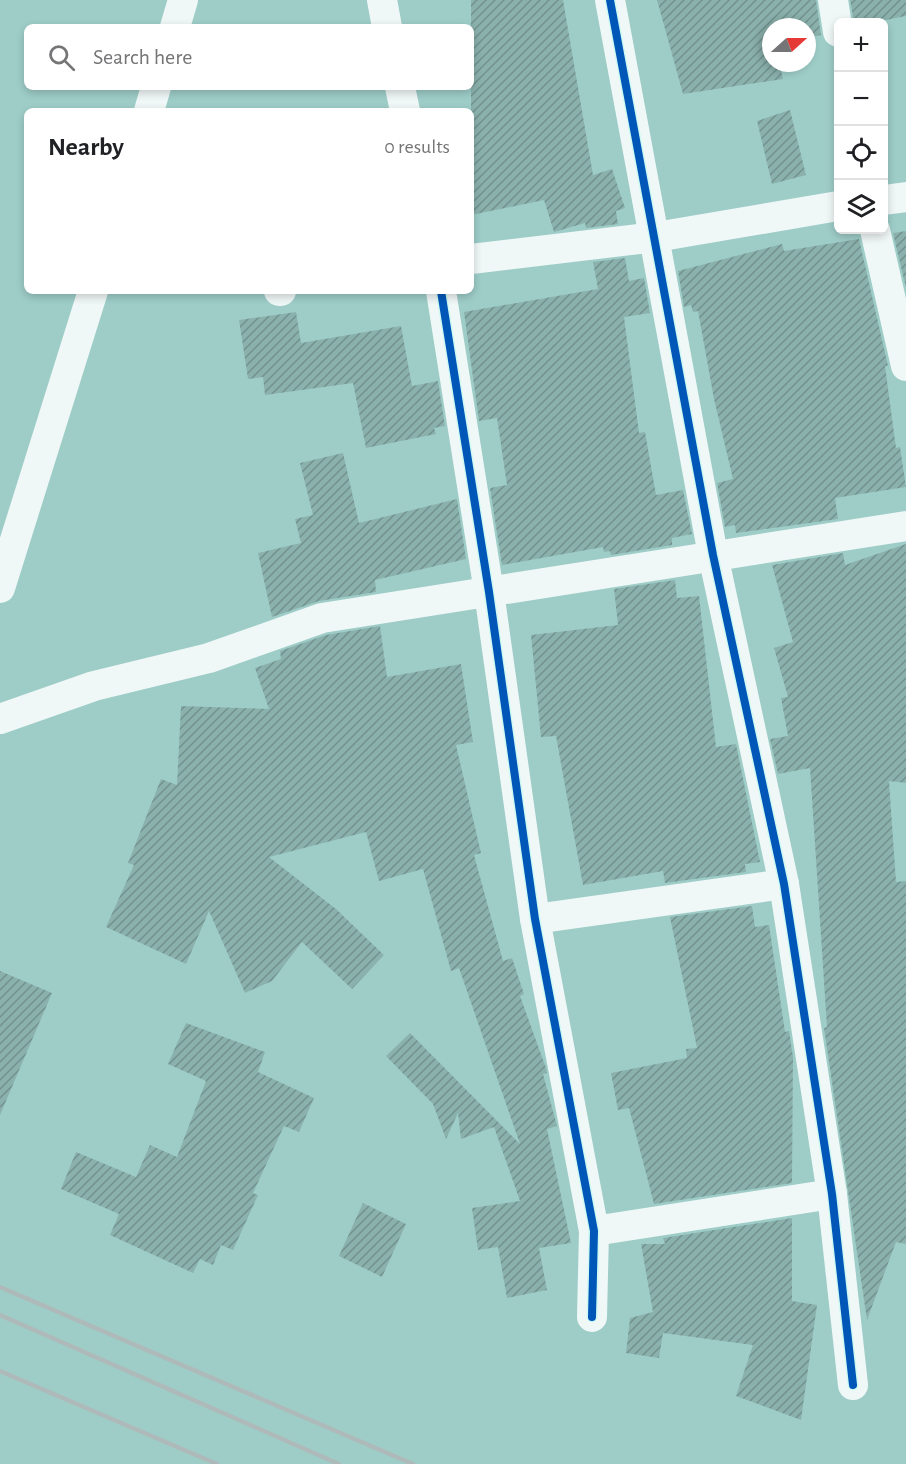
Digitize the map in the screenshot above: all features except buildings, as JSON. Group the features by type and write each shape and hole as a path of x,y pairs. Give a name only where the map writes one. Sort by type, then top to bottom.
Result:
{"street":[{"path":"176,24 183,0"},
{"path":"382,0 386,24"},
{"path":"610,0 714,555 784,884 832,1194 853,1384"},
{"path":"833,0 836,18"},
{"path":"150,108 155,90"},
{"path":"401,90 404,108"},
{"path":"888,199 906,197"},
{"path":"474,259 656,237 834,207"},
{"path":"876,234 906,366"},
{"path":"0,588 92,294"},
{"path":"441,294 489,592 534,920 594,1231 592,1317"},
{"path":"0,719 94,686 209,658 322,618 906,526"},
{"path":"534,920 784,884"},
{"path":"594,1231 832,1194"}],"railway":[{"path":"0,1287 413,1464"},
{"path":"0,1315 339,1464"},
{"path":"0,1371 217,1464"}],"cycle path":[{"path":"610,0 713,555 784,884 832,1194 853,1385"},
{"path":"441,294 489,592 535,919 594,1231 592,1317"}]}
